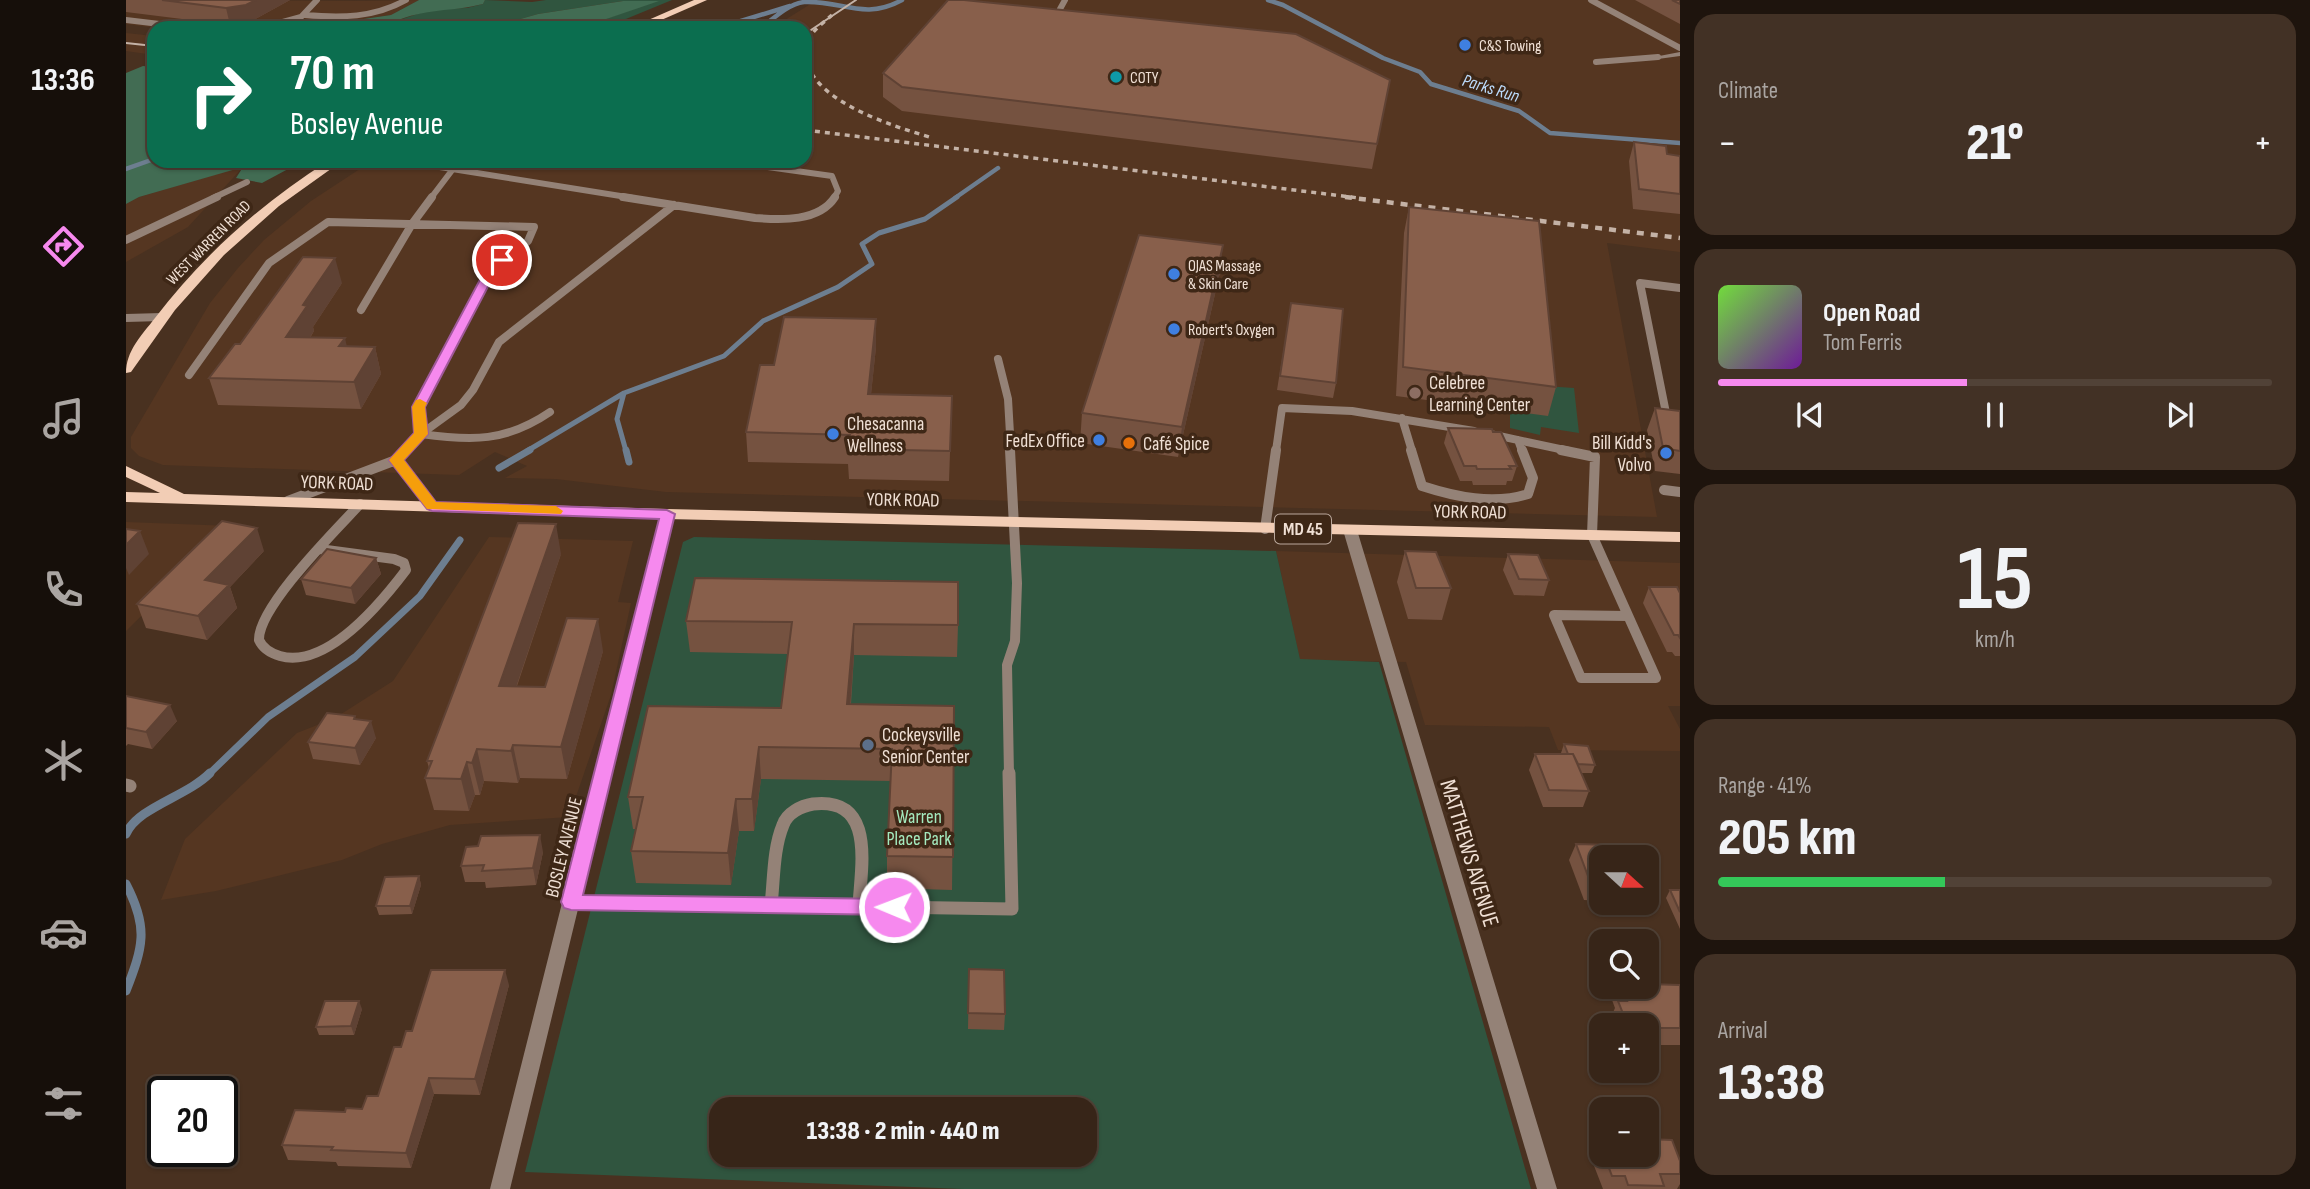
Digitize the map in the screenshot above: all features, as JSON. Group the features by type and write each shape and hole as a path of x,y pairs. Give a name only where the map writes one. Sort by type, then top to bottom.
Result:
{"main road":[{"path":"652,21 702,0"},
{"name":"WEST WARREN ROAD","path":"126,369 162,317 204,266 248,223 325,168"},
{"path":"126,471 184,498"},
{"name":"YORK ROAD","path":"126,496 667,514 1680,537"}],"street":[{"path":"1658,57 1680,54"},
{"name":"BOSLEY AVENUE","path":"500,1189 667,514"},
{"name":"MATTHEWS AVENUE","path":"1350,530 1547,1189"}],"lane":[{"path":"305,15 317,0"},
{"path":"285,21 305,15 347,19 368,16 406,0"},
{"path":"1060,9 1065,0"},
{"path":"1591,0 1680,48"},
{"path":"126,20 147,23"},
{"path":"1597,62 1658,57"},
{"path":"447,168 774,219 798,217 816,211 830,203 838,191 832,176 774,168"},
{"path":"361,310 412,224 453,169"},
{"path":"126,240 247,182"},
{"path":"288,501 396,460 421,434 461,405 473,390 499,342 674,205"},
{"path":"189,375 269,263 328,222 534,227 528,241 489,274 418,407 421,434"},
{"path":"1680,288 1640,284 1666,414 1680,415"},
{"path":"126,318 162,317"},
{"path":"571,902 1012,909 1007,665 1015,640 1017,583 1008,400 998,359"},
{"path":"1265,529 1282,408 1352,411 1402,418 1595,457 1592,536 1656,678 1581,678 1554,615 1628,616"},
{"path":"421,434 468,440 490,439 522,430 550,412"},
{"path":"1402,418 1422,486 1438,492 1476,498 1518,498 1528,494 1533,478 1518,440"},
{"path":"396,460 432,506"},
{"path":"1664,490 1680,492"},
{"path":"319,549 394,559 404,563 406,570 380,600 335,643 300,659 278,657 261,645 258,635 263,620 319,549 359,504"},
{"path":"771,905 783,823 794,811 808,804 825,803 847,809 860,826 859,906"}],"shaded area":[{"path":"126,0 419,0 391,15 350,21 147,21 147,27 126,24"},
{"path":"817,0 1680,0 1680,252 1607,243 1657,517 666,492 556,479 505,478 527,466 495,452 459,475 163,465 139,456 131,448 131,437 210,303 238,268 264,240 311,201 361,168 812,168 812,21 783,21"},
{"path":"126,33 147,35 147,54 126,51"},
{"path":"242,168 188,227 126,262 126,204 139,197"},
{"path":"126,522 232,526 126,631"},
{"path":"489,537 633,541 618,602 631,603 611,695 569,817 450,825 382,844 342,860 216,891 161,900 185,839 297,733 335,718 393,681"},
{"path":"1276,551 1680,563 1680,706 1668,706 1680,729 1680,751 1558,750 1549,727 1425,725 1406,662 1300,660"}],"green space":[{"path":"419,0 485,0 483,4 417,14 397,21 350,21 391,15"},
{"path":"485,0 672,0 621,21 600,21 656,1 623,1 538,14 513,21 396,21 433,9 467,8 483,4"},
{"path":"623,1 659,1 600,21 513,21 538,14"},
{"path":"147,66 147,168 240,168 139,197 126,204 126,73"},
{"path":"242,168 290,168 262,183 236,178"},
{"path":"1545,386 1574,388 1579,433 1541,427 1540,435 1510,428 1510,411 1547,415"},
{"name":"Warren Place Park","path":"694,537 1276,551 1300,659 1379,662 1531,1189 964,1189 525,1172 683,542"}],"building":[{"path":"162,0 256,0 246,5 226,8"},
{"name":"COTY","path":"948,0 1296,34 1390,80 1377,144 902,87 883,73"},
{"path":"1634,142 1666,146 1667,154 1680,156 1680,194 1639,189"},
{"path":"1409,207 1539,221 1556,387 1403,367"},
{"path":"1139,235 1223,245 1182,427 1082,413"},
{"path":"303,257 335,258 303,305 307,306 286,337 345,338 339,346 375,347 354,382 209,378 235,344 240,344"},
{"path":"1291,303 1343,309 1336,383 1280,376"},
{"path":"784,317 876,319 868,394 952,396 950,451 848,449 850,435 746,432 760,365 774,365"},
{"path":"1655,408 1680,411 1680,451 1663,448"},
{"path":"1448,428 1492,429 1493,432 1501,432 1517,466 1509,466 1511,469 1477,469 1476,466 1464,466"},
{"path":"222,521 257,528 205,580 229,585 198,616 137,604"},
{"path":"518,523 556,524 499,686 545,687 567,618 598,619 561,747 513,745 511,751 477,749 472,763 467,762 461,779 425,778 432,761 427,761"},
{"path":"126,529 140,531 126,545"},
{"path":"327,549 376,558 351,588 301,579"},
{"path":"1405,551 1436,552 1451,588 1416,588"},
{"path":"1508,554 1538,555 1549,580 1519,579"},
{"name":"Cockeysville Senior Center","path":"695,578 958,582 958,625 854,624 847,704 954,706 953,857 887,856 892,749 759,747 752,799 736,799 728,853 631,851 643,797 628,797 648,706 781,708 792,622 686,621"},
{"path":"1649,587 1677,587 1680,593 1680,638 1674,635"},
{"path":"126,696 170,705 146,732 126,728"},
{"path":"327,713 371,721 355,748 308,742"},
{"path":"1564,744 1588,746 1595,765 1578,764 1573,754 1568,754"},
{"path":"1535,754 1573,754 1589,791 1549,790"},
{"path":"540,835 533,868 482,871 484,865 461,866 466,847 478,846 481,836"},
{"path":"1576,844 1613,845 1589,845 1589,879"},
{"path":"419,876 410,906 376,906 385,877"},
{"path":"1670,890 1680,890 1680,912"},
{"path":"969,969 1004,970 1005,1014 968,1013"},
{"path":"431,970 505,970 475,1079 429,1078 406,1153 282,1145 295,1110 345,1112 346,1108 362,1109 367,1096 378,1096 394,1047 401,1047 406,1031 412,1031"},
{"path":"1659,984 1680,985 1680,1028 1659,1028 1659,1013 1623,1013 1618,1001 1627,1001 1626,999 1659,999"},
{"path":"325,1001 359,1001 351,1026 316,1027"},
{"path":"1659,1139 1672,1140 1680,1161 1680,1174 1660,1174 1664,1186 1628,1185 1625,1176 1612,1176 1609,1167 1659,1167"}],"waterway":[{"name":"Parks Run","path":"771,21 787,9 804,2 876,9 902,0"},
{"name":"Parks Run","path":"1268,0 1283,5 1383,58 1420,72 1431,84 1519,111 1550,133 1680,143"},
{"name":"Parks Run","path":"741,21 790,6"},
{"name":"Parks Run","path":"126,169 147,162"},
{"path":"955,198 998,168"},
{"path":"624,393 724,356 763,321 838,287 872,264 862,244 879,233 925,219 957,197"},
{"path":"527,451 624,393"},
{"path":"624,393 617,419 626,451"},
{"path":"499,468 530,450"},
{"path":"626,450 629,462"},
{"path":"208,775 268,717 355,657 420,596 460,540"},
{"path":"126,834 141,816 210,773"},
{"path":"126,884 141,926 140,949 126,991"}],"tram line":[{"path":"812,29 856,0"},
{"path":"126,43 147,45"}],"railway":[{"path":"812,35 832,15"},
{"path":"812,72 831,94 851,107 895,126 933,138"},
{"path":"812,131 1359,198"},
{"path":"1345,197 1680,238"}],"slow traffic":[{"path":"420,403 418,407 421,434 396,460 432,506 556,511"}],"place":[{"name":"C&S Towing","path":"1465,45"},
{"name":"COTY","path":"1116,77"},
{"name":"OJAS Massage & Skin Care","path":"1174,274"},
{"name":"Robert's Oxygen","path":"1174,329"},
{"name":"Celebree Learning Center","path":"1415,393"},
{"name":"Chesacanna Wellness","path":"833,434"},
{"name":"FedEx Office","path":"1099,440"},
{"name":"Café Spice","path":"1129,443"},
{"name":"Bill Kidd's Volvo","path":"1666,453"},
{"name":"Cockeysville Senior Center","path":"868,745"}],"route":[{"path":"502,260 489,274 418,407 421,434 396,460 432,506 667,514 571,902 894,907"}]}
